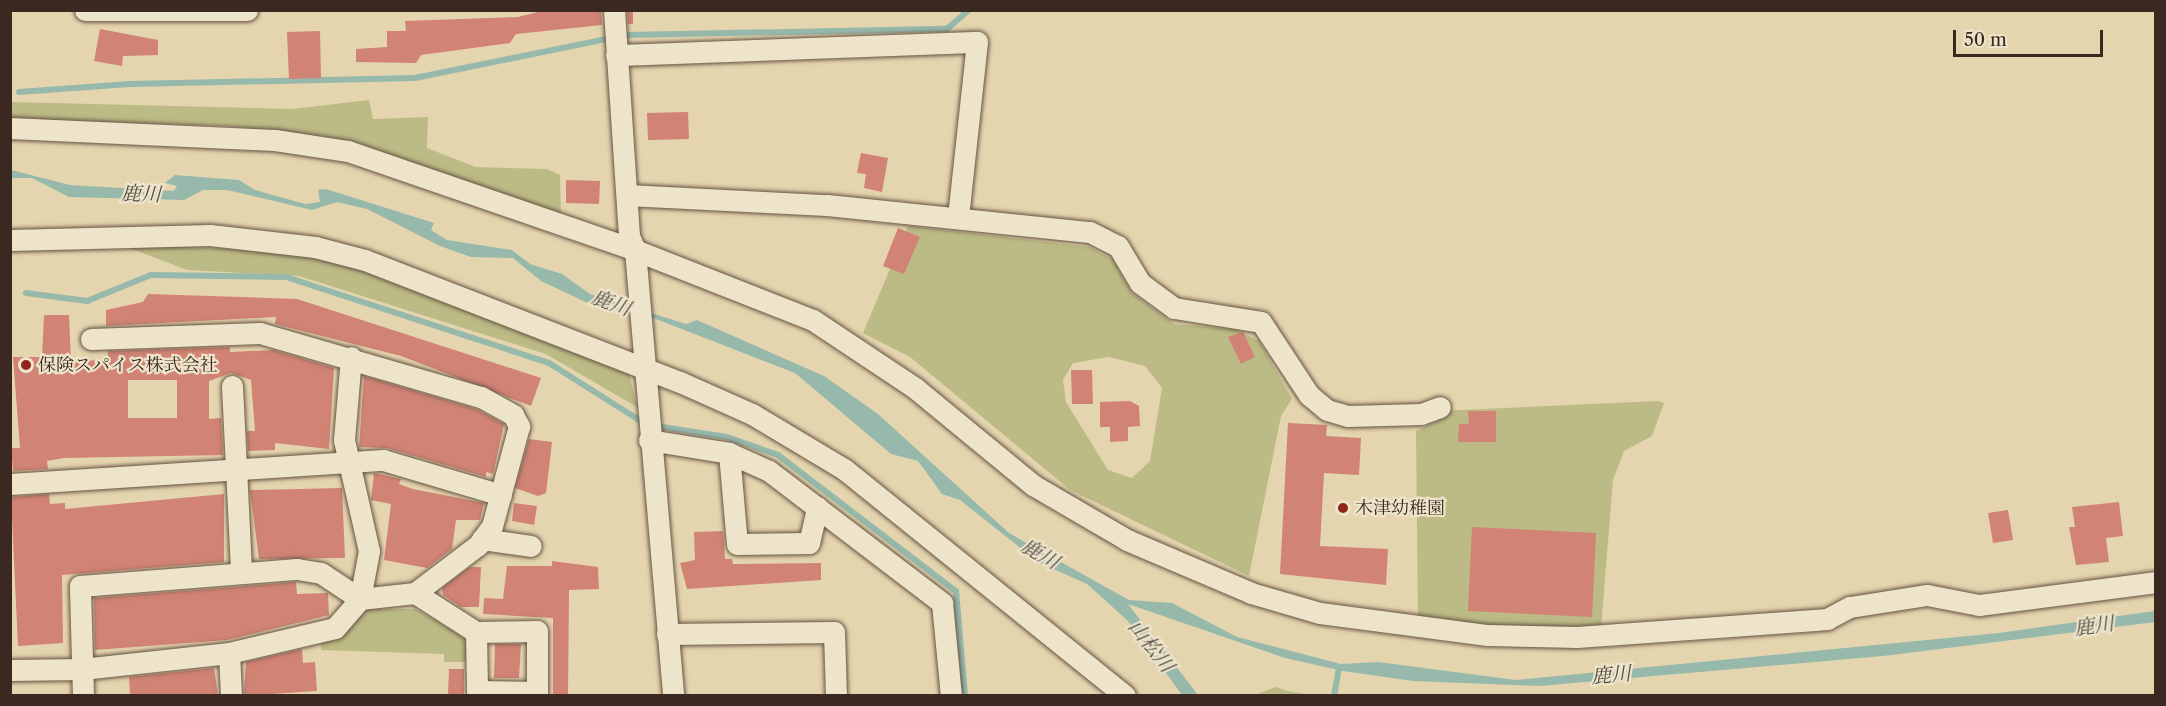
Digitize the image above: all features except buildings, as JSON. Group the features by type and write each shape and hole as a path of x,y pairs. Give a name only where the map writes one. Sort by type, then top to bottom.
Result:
{"street":[{"path":"85,10 247,10"},
{"path":"673,696 641,361 635,259 627,195 615,35 977,42 958,216"},
{"path":"10,128 275,140 348,151 635,259 813,320 915,388 1033,484 1127,540 1251,593 1320,614 1488,635 1577,637 1827,619 1850,607 1927,595 1978,605 2156,582"},
{"path":"627,195 958,216 1107,238 1124,254 1140,283 1174,308 1261,322 1309,395 1327,410 1348,416 1421,414 1440,407"},
{"path":"10,240 210,235 315,247 365,260 641,361 752,414 844,469 1125,696"},
{"path":"83,696 80,585 241,572 321,573 360,599 415,593 482,539 501,495 519,426 513,415 481,397 351,357 260,333 91,339"},
{"path":"10,670 82,669 229,653 335,628 360,599 369,551 350,465 343,419 351,357"},
{"path":"232,386 234,472 241,572"},
{"path":"649,440 729,453 769,471 942,603 951,696"},
{"path":"729,453 737,544 808,543 817,507"},
{"path":"10,484 350,465 383,460 501,495"},
{"path":"482,539 531,546"},
{"path":"415,593 476,632"},
{"path":"667,634 834,632 836,696"},
{"path":"229,653 231,696"}],"shaded area":[{"path":"369,100 373,119 428,117 427,148 476,167 547,169 560,175 561,215 338,139 228,126 11,119 11,102 292,109"},
{"path":"908,226 1090,247 1113,260 1132,293 1174,324 1235,329 1259,341 1292,399 1281,416 1249,576 1070,490 910,357 863,333","holes":["1109,357 1145,366 1162,388 1150,461 1132,478 1108,470 1066,402 1063,380 1073,363"]},
{"path":"124,246 229,248 320,259 369,272 629,373 637,407 546,354 299,276 187,270"},
{"path":"1658,401 1664,403 1652,436 1624,451 1613,480 1601,628 1545,630 1418,619 1416,431 1438,421 1439,411"},
{"path":"368,609 415,609 460,634 467,642 469,662 444,662 444,654 321,650 321,644"},
{"path":"1275,687 1292,692 1316,695 1255,695"}],"water":[{"path":"11,170 70,185 174,191 177,186 165,183 175,175 239,180 255,190 305,204 320,202 318,190 326,189 434,223 431,230 447,240 512,250 530,264 562,274 590,294 686,324 697,320 824,376 878,414 1009,533 1129,600 1172,603 1237,637 1341,664 1378,662 1516,680 1999,633 2155,611 2155,622 1883,656 1539,686 1413,681 1343,671 1285,658 1128,604 1198,695 1182,695 1128,621 1087,584 1038,562 960,500 942,494 918,461 891,454 795,373 656,319 592,305 541,281 513,258 471,257 440,246 367,209 337,202 312,210 227,190 203,190 184,200 69,197 32,178 11,178"}],"waterway":[{"path":"19,92 130,84 415,78 626,35 947,29 969,10"},
{"path":"26,293 87,301 151,275 286,277 549,363 639,420"},
{"path":"656,426 727,437 778,455 956,591 965,696"},
{"path":"1334,696 1339,667"}],"place":[{"name":"保険スパイス株式会社","path":"26,365"},
{"name":"木津幼稚園","path":"1343,508"}],"water label":[{"name":"鹿川","path":"141,194"},
{"name":"鹿川","path":"611,303"},
{"name":"鹿川","path":"1040,554"},
{"name":"鹿川","path":"2094,626"},
{"name":"山松川","path":"1151,646"},
{"name":"鹿川","path":"1611,675"}]}
